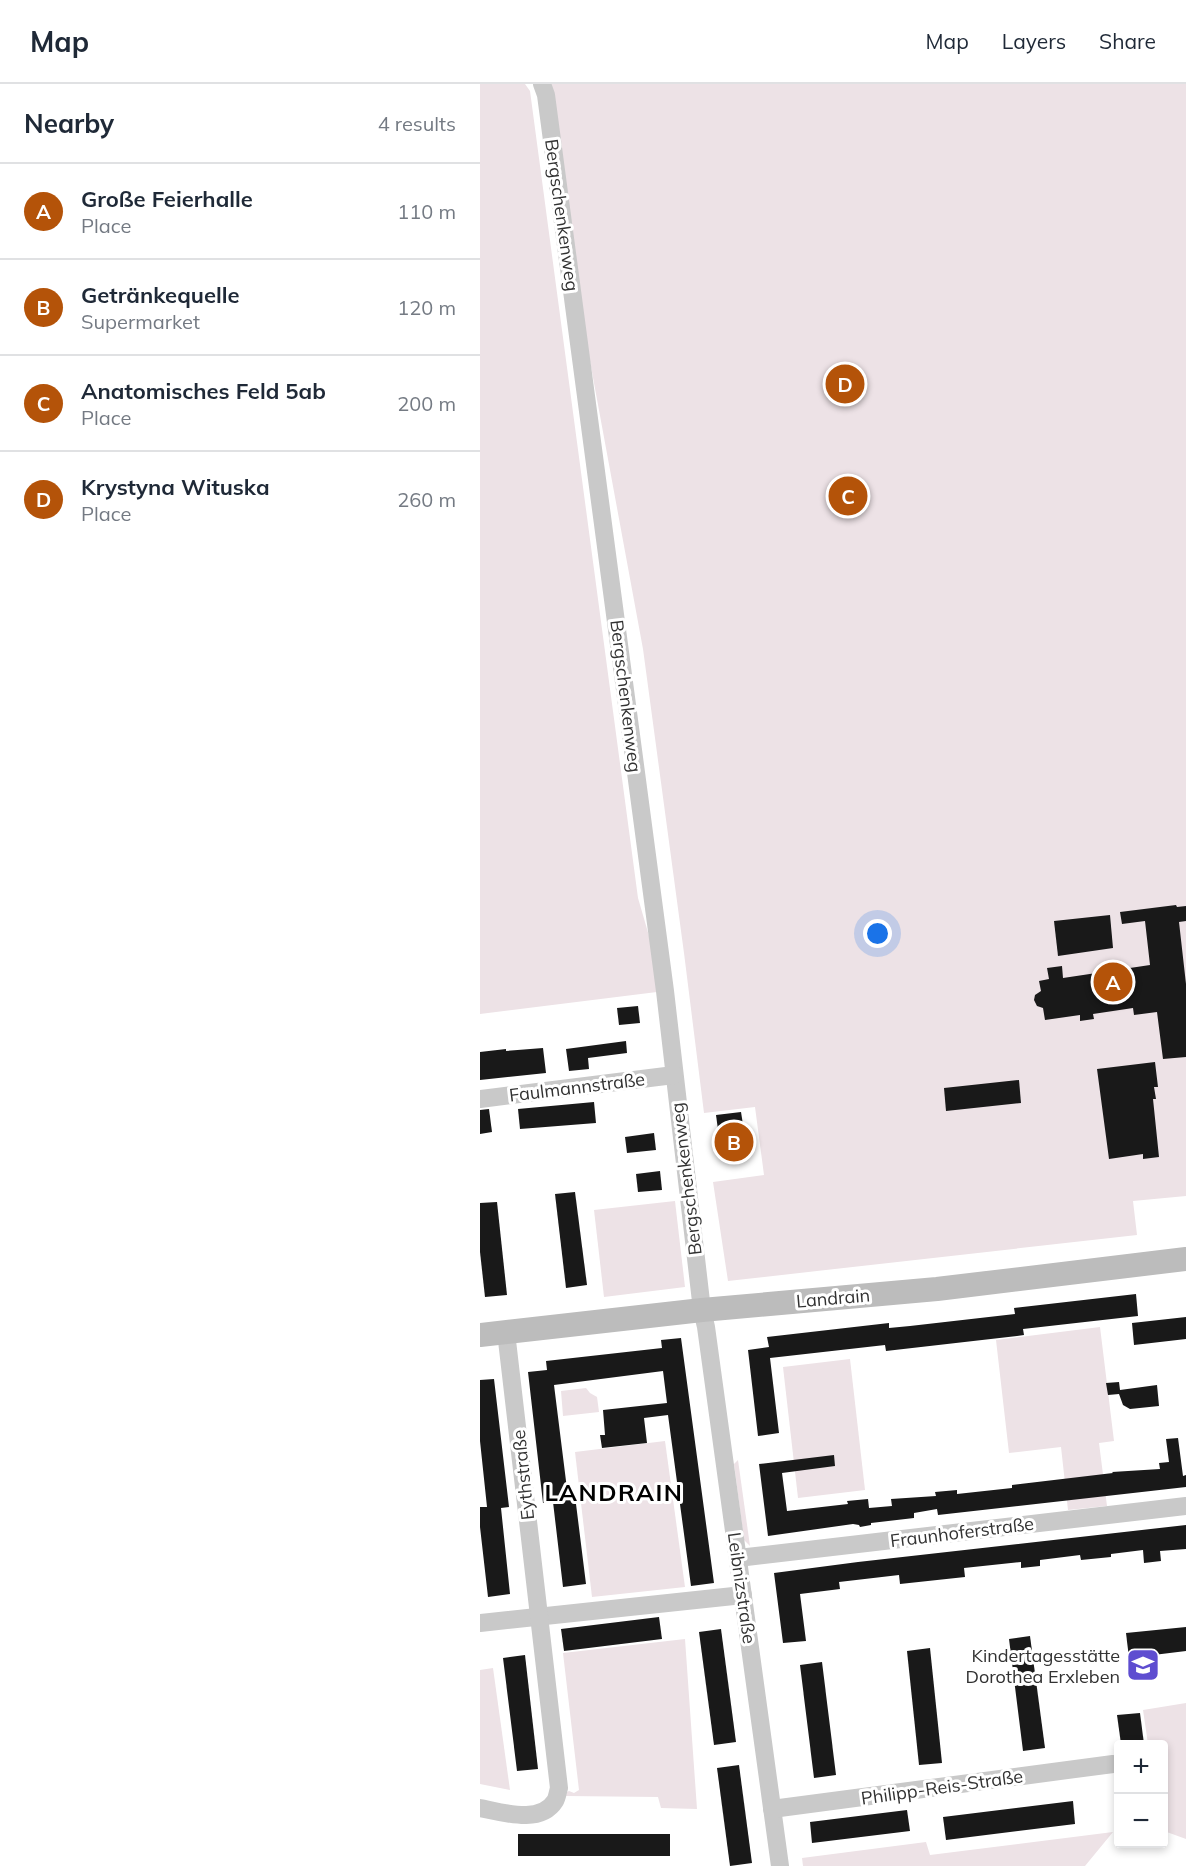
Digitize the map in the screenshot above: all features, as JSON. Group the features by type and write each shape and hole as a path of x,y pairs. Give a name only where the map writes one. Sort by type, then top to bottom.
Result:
{"street":[{"name":"Bergschenkenweg","path":"544,85 665,991 702,1310"},
{"name":"Faulmannstraße","path":"480,1098 674,1075"},
{"name":"Landrain","path":"480,1335 702,1310 937,1289 1186,1259"},
{"name":"Leibnizstraße","path":"702,1310 780,1866"},
{"name":"Eythstraße","path":"480,1808 523,1815 541,1813 555,1801 559,1788 506,1332"},
{"name":"Fraunhoferstraße","path":"738,1558 1186,1506"},
{"path":"480,1623 742,1595"},
{"name":"Philipp-Reis-Straße","path":"772,1809 1113,1764"}],"shaded area":[{"path":"480,84 525,84 530,91 638,898 665,991 480,1014"},
{"path":"544,84 1186,84 1186,1196 1133,1201 1137,1235 728,1281 713,1182 764,1175 755,1107 704,1113 643,649 540,90"},
{"path":"675,1201 685,1287 604,1297 594,1210"},
{"path":"1100,1327 1114,1441 1099,1443 1107,1506 1068,1510 1061,1447 1009,1453 996,1340"},
{"path":"850,1359 865,1490 798,1498 783,1367"},
{"path":"586,1388 597,1397 599,1412 563,1416 561,1391"},
{"path":"665,1441 685,1587 592,1597 575,1452"},
{"path":"738,1460 750,1546 744,1540 734,1464"},
{"path":"685,1639 697,1809 661,1808 658,1797 566,1796 569,1791 574,1793 579,1790 563,1653"},
{"path":"493,1668 510,1790 480,1784 480,1670"},
{"path":"1186,1703 1186,1839 1168,1832 1168,1740 1147,1740 1143,1710"},
{"path":"1113,1832 1085,1866 803,1866 802,1858 926,1842 930,1855"}],"building":[{"path":"1176,905 1177,907 1186,906 1186,921 1179,922 1186,984 1186,1057 1163,1059 1157,1012 1134,1015 1133,1008 1093,1014 1094,1019 1080,1021 1080,1015 1045,1020 1043,1008 1037,1006 1034,1000 1035,995 1041,991 1039,981 1049,979 1047,968 1062,966 1063,978 1150,965 1145,921 1122,924 1120,912"},
{"path":"1110,915 1113,948 1058,956 1054,921"},
{"path":"638,1006 640,1023 619,1025 617,1008"},
{"path":"626,1041 627,1053 588,1058 589,1069 569,1071 566,1049"},
{"path":"543,1048 546,1073 480,1080 480,1052"},
{"path":"1155,1062 1158,1087 1154,1087 1156,1099 1153,1099 1159,1157 1143,1159 1143,1154 1109,1159 1097,1069"},
{"path":"1019,1080 1021,1103 946,1111 944,1088"},
{"path":"594,1102 596,1123 520,1129 518,1109"},
{"path":"489,1109 492,1132 480,1134 480,1110"},
{"path":"741,1112 748,1156 722,1159 716,1115"},
{"path":"654,1133 656,1150 627,1153 625,1137"},
{"path":"660,1171 662,1190 638,1192 636,1174"},
{"path":"575,1192 587,1285 566,1288 555,1194"},
{"path":"497,1202 507,1295 485,1297 480,1252 480,1203"},
{"path":"1136,1294 1138,1316 1023,1329 1024,1335 1017,1336 886,1351 885,1345 770,1358 779,1433 758,1436 748,1350 769,1347 767,1337 889,1323 889,1328 1015,1314 1014,1308"},
{"path":"1186,1317 1186,1339 1134,1345 1132,1323"},
{"path":"681,1338 714,1583 691,1586 668,1415 644,1418 647,1443 602,1448 600,1435 605,1435 603,1410 667,1403 663,1371 554,1385 568,1497 575,1496 586,1584 563,1587 553,1502 543,1503 528,1372 547,1370 546,1361 662,1348 661,1340"},
{"path":"494,1379 509,1507 501,1508 510,1594 488,1597 480,1527 480,1507 487,1507 480,1441 480,1380"},
{"path":"1119,1382 1120,1390 1157,1385 1159,1406 1130,1409 1123,1405 1119,1394 1108,1395 1106,1383"},
{"path":"1178,1438 1183,1476 1186,1475 1186,1487 938,1515 937,1509 914,1513 914,1518 871,1523 871,1525 860,1527 853,1524 768,1536 759,1464 834,1455 835,1466 782,1473 787,1511 848,1504 847,1501 868,1499 869,1508 892,1506 891,1499 936,1496 935,1492 957,1490 957,1494 1112,1472 1160,1469 1159,1463 1169,1462 1166,1439"},
{"path":"1186,1525 1186,1549 1160,1551 1161,1561 1144,1563 1143,1550 1111,1554 1111,1557 1081,1560 1080,1555 1040,1560 1040,1566 1021,1568 1021,1562 964,1568 965,1577 900,1584 899,1575 839,1582 840,1589 800,1594 806,1641 783,1643 774,1573"},
{"path":"659,1617 662,1639 564,1651 561,1629"},
{"path":"1186,1627 1186,1651 1129,1658 1126,1633"},
{"path":"721,1629 736,1742 714,1745 699,1632"},
{"path":"1030,1636 1045,1748 1023,1751 1009,1639"},
{"path":"930,1648 942,1763 919,1765 907,1651"},
{"path":"525,1655 538,1769 517,1771 503,1658"},
{"path":"822,1662 836,1775 814,1778 800,1665"},
{"path":"1140,1713 1143,1740 1120,1740 1117,1715"},
{"path":"739,1765 752,1863 730,1866 717,1768"},
{"path":"1073,1801 1075,1824 946,1840 943,1817"},
{"path":"907,1810 910,1831 812,1843 810,1822"},
{"path":"518,1834 670,1834 670,1856 518,1856"}],"place":[{"name":"Krystyna Wituska","path":"845,384"},
{"name":"Anatomisches Feld 5ab","path":"848,496"},
{"name":"Große Feierhalle","path":"1113,982"},
{"name":"Getränkequelle","path":"734,1142"},
{"name":"Kindertagesstätte Dorothea Erxleben","path":"1143,1665"}],"district":[{"name":"LANDRAIN","path":"614,1492"}]}
